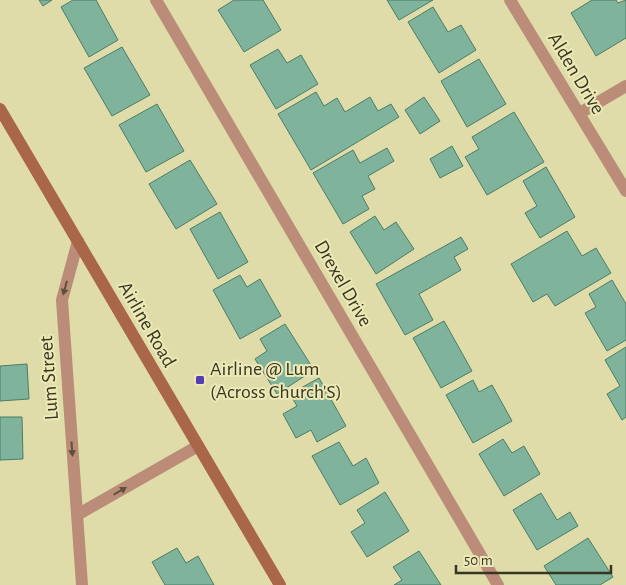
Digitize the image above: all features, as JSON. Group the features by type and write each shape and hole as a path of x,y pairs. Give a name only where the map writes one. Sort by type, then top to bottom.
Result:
{"main road":[{"name":"Airline Road","path":"0,109 280,585"}],"street":[{"name":"Drexel Drive","path":"156,0 498,585"},
{"name":"Alden Drive","path":"510,0 626,191"},
{"path":"580,114 626,86"},
{"name":"Lum Street","path":"78,241 62,300 82,585"},
{"path":"77,515 198,446"}],"building":[{"path":"39,0 52,0 43,6"},
{"path":"73,0 96,0 118,40 89,57 61,7"},
{"path":"234,0 263,0 281,30 244,52 218,10"},
{"path":"387,0 433,0 399,20"},
{"path":"592,0 616,0 618,3 626,0 626,38 596,56 571,13"},
{"path":"433,7 448,32 461,25 476,50 439,73 408,22"},
{"path":"122,47 150,95 112,116 84,68"},
{"path":"278,49 287,63 301,55 318,84 276,109 250,65"},
{"path":"479,59 506,104 467,127 441,81"},
{"path":"316,92 324,106 337,98 345,112 370,97 378,111 391,104 399,117 311,170 278,114"},
{"path":"424,97 440,121 420,134 405,110"},
{"path":"157,104 184,151 146,172 119,125"},
{"path":"514,112 544,162 487,195 465,157 479,149 472,137"},
{"path":"452,146 463,166 440,178 430,159"},
{"path":"387,148 394,161 368,176 375,189 362,196 369,209 343,224 313,173 353,150 360,163"},
{"path":"190,160 217,204 176,229 149,184"},
{"path":"546,167 575,217 540,238 525,213 537,206 523,181"},
{"path":"220,212 248,262 218,279 190,229"},
{"path":"375,216 384,230 396,222 414,249 376,274 350,232"},
{"path":"567,231 582,256 596,248 611,273 555,306 547,294 533,302 511,264"},
{"path":"461,237 468,249 454,257 461,270 419,294 433,320 405,335 376,284"},
{"path":"240,275 247,287 260,279 281,316 240,339 213,290"},
{"path":"612,280 626,304 626,340 607,351 585,313 596,307 589,294"},
{"path":"444,321 472,371 441,388 413,338"},
{"path":"285,324 314,370 277,394 255,359 267,351 260,339"},
{"path":"626,347 626,417 622,420 607,394 620,386 605,360"},
{"path":"27,364 29,399 0,401 0,366"},
{"path":"319,378 346,426 317,442 311,430 296,438 283,414 297,406 290,394"},
{"path":"473,380 479,392 492,385 512,421 473,443 446,395"},
{"path":"0,417 22,417 23,459 0,460"},
{"path":"503,439 512,453 524,446 540,474 504,496 479,454"},
{"path":"339,442 353,466 366,458 379,483 340,505 312,456"},
{"path":"385,492 409,531 367,557 351,532 365,523 357,510"},
{"path":"541,493 557,520 570,512 578,526 537,550 513,510"},
{"path":"588,538 613,577 600,585 556,585 544,566"},
{"path":"177,548 186,563 198,556 214,585 165,585 152,562"},
{"path":"419,551 441,585 394,585 402,580 393,567"}],"place":[{"name":"Airline @ Lum (Across Church'S)","path":"200,380"}]}
